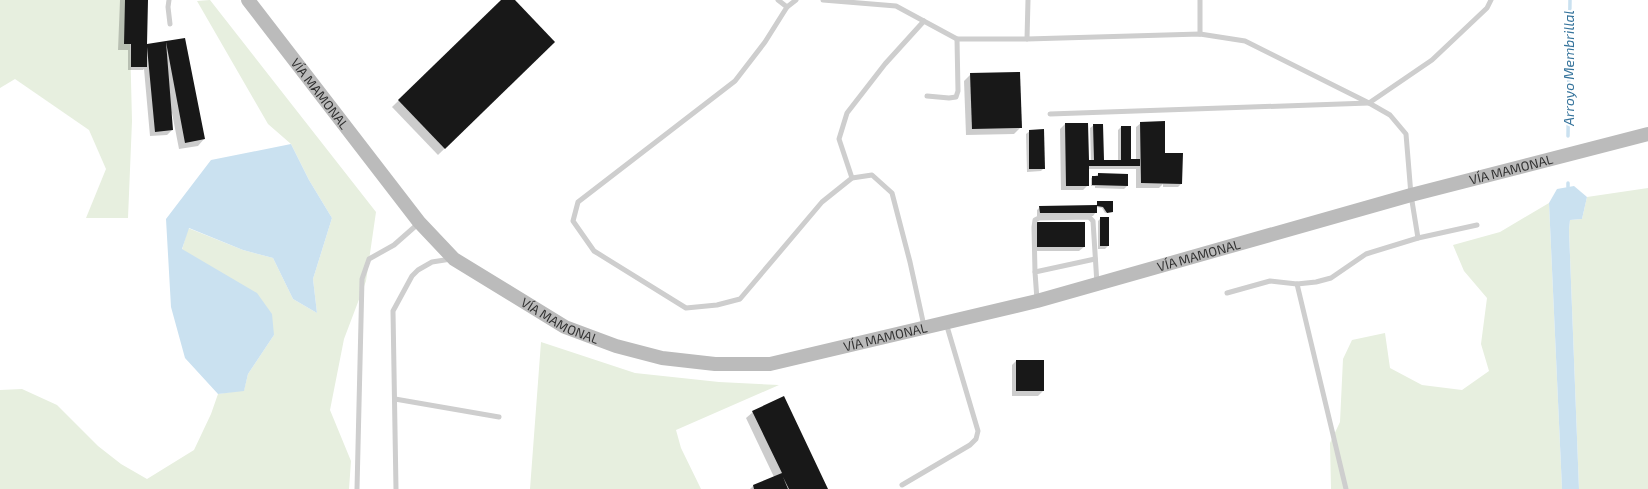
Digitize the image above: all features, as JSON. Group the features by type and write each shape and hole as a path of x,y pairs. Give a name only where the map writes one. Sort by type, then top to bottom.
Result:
{"street":[{"name":"VÍA MAMONAL","path":"248,0 420,222 454,259 565,327 616,346 662,358 715,364 770,364 1037,301 1411,195 1648,134"}],"lane":[{"path":"169,0 168,7 170,24"},
{"path":"778,0 787,7"},
{"path":"796,0 787,7 765,42 735,81 578,202 573,221 594,251 686,308 717,305 740,299 822,202 852,178 872,175 892,193 910,262 924,327"},
{"path":"823,0 896,6 957,39 1027,39 1200,34 1245,41 1390,115 1406,134 1411,195 1418,238"},
{"path":"1027,39 1028,0"},
{"path":"1200,0 1200,34"},
{"path":"1050,114 1369,103 1432,60 1487,8 1491,0"},
{"path":"852,178 839,139 847,113 885,64 924,21"},
{"path":"927,96 949,98 956,97 958,91 957,39"},
{"path":"1037,301 1034,227 1035,220 1039,218 1091,218 1093,221 1097,285"},
{"path":"357,489 362,278 369,259 394,245 420,222"},
{"path":"1227,293 1270,281 1297,284 1316,282 1331,278 1366,254 1418,238 1477,225"},
{"path":"396,489 393,311 412,276 418,270 432,262 454,259"},
{"path":"1035,272 1095,259"},
{"path":"1297,284 1346,489"},
{"path":"902,485 970,445 976,439 978,431 946,322"},
{"path":"395,399 499,417"}],"green space":[{"path":"0,0 129,0 132,121 128,218 86,218 106,169 89,130 15,79 0,88"},
{"path":"210,0 376,212 366,281 344,339 330,410 351,461 349,489 0,489 0,390 22,389 57,405 98,446 121,464 147,479 194,450 211,414 218,394 244,390 248,374 274,335 214,269 182,250 188,228 243,250 273,258 293,299 317,313 313,279 332,218 309,180 291,144 268,124 197,1"},
{"path":"1648,188 1648,489 1579,489 1569,230 1570,220 1582,219 1587,197"},
{"path":"1549,203 1562,489 1331,489 1330,443 1340,422 1343,359 1352,340 1385,333 1390,368 1422,385 1462,390 1489,371 1481,344 1487,298 1464,271 1453,245 1500,232"},
{"path":"541,342 635,373 719,382 779,385 676,430 681,448 701,489 530,489"}],"water":[{"path":"291,144 309,180 332,218 313,279 317,313 293,299 273,258 243,250 189,228 182,249 257,293 272,314 274,335 248,374 244,391 218,394 185,358 171,307 166,219 211,160"},
{"path":"1574,186 1587,197 1582,219 1570,220 1569,230 1579,489 1562,489 1549,203 1557,189"}],"building":[{"path":"125,0 148,0 147,44 185,38 205,139 185,143 166,42 173,130 155,132 147,47 147,67 131,67 131,44 124,44"},
{"path":"501,0 515,0 555,42 445,149 398,100"},
{"path":"1020,72 1022,128 972,129 970,73"},
{"path":"1165,121 1165,153 1183,153 1182,184 1141,183 1140,122"},
{"path":"1065,123 1088,123 1089,160 1094,160 1093,124 1103,124 1104,160 1121,160 1121,126 1131,126 1131,159 1140,159 1140,166 1089,166 1089,186 1066,186"},
{"path":"1044,129 1045,169 1029,169 1029,130"},
{"path":"1098,173 1128,174 1128,186 1092,185 1092,176 1098,176"},
{"path":"1097,201 1113,201 1113,212 1107,213 1103,207 1097,206"},
{"path":"1097,205 1097,213 1040,213 1039,206"},
{"path":"1100,217 1109,217 1109,246 1100,246"},
{"path":"1037,222 1085,222 1085,247 1037,247"},
{"path":"1016,360 1044,360 1044,391 1016,391"},
{"path":"784,396 828,489 789,489 783,477 788,489 754,489 753,485 782,473 752,411"}],"waterway":[{"name":"Arroyo Membrillal","path":"1568,136 1570,0"}]}
